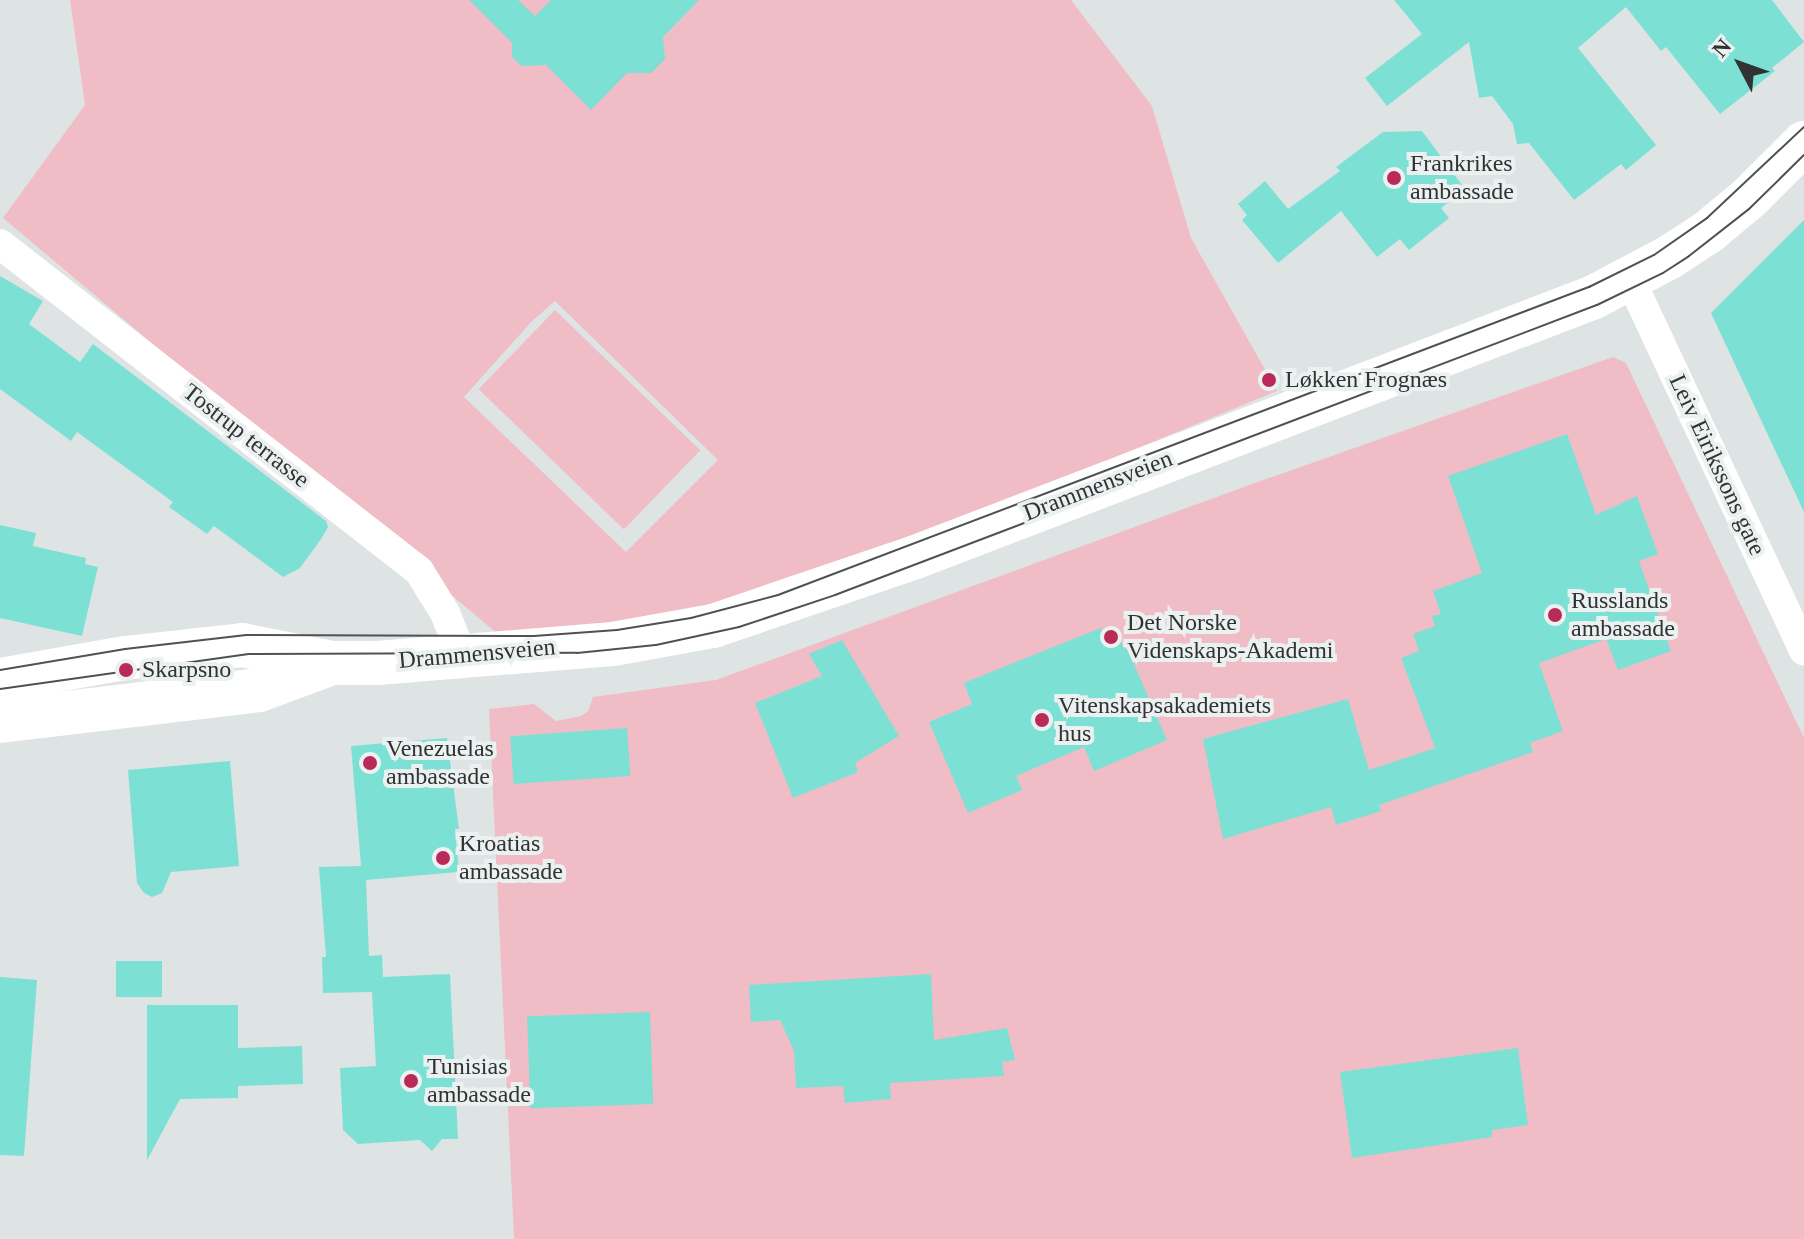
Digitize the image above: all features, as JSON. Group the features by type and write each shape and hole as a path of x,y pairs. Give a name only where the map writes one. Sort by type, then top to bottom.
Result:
{"street":[{"name":"Drammensveien","path":"0,680 125,658 242,645 332,663 377,663 461,653 613,644 666,636 741,617 913,558 1559,311 1630,279 1708,232 1749,198 1804,143"},
{"name":"Tostrup terrasse","path":"0,244 419,571 445,613 461,653"},
{"name":"Leiv Eirikssons gate","path":"1630,279 1804,650"},
{"name":"Drammensveien","path":"0,721 259,690 332,663"}],"shaded area":[{"path":"70,0 1071,0 1152,106 1191,238 1277,391 845,568 655,628 505,640 3,218 85,105","holes":["555,301 718,460 626,552 464,397 532,321"]},
{"path":"555,310 700,450 624,529 479,389"},
{"path":"1613,357 1626,363 1804,738 1804,1239 514,1239 489,709 534,704 556,721 581,716 588,711 593,697 716,680 1252,484"}],"building":[{"path":"469,0 518,0 535,16 551,0 699,0 663,37 665,59 651,73 627,73 591,110 546,65 522,66 512,57 512,43"},
{"path":"1394,0 1772,0 1804,42 1772,68 1775,71 1720,114 1666,47 1661,51 1626,7 1578,48 1656,145 1626,170 1621,164 1574,200 1529,143 1517,144 1513,124 1492,96 1479,98 1469,42 1387,106 1365,78 1422,34"},
{"name":"Frankrikes ambassade","path":"1422,131 1465,189 1441,208 1449,218 1409,250 1400,239 1377,257 1341,211 1278,263 1242,220 1247,215 1238,204 1265,181 1288,209 1340,171 1336,167 1383,132"},
{"path":"1804,220 1804,512 1711,313"},
{"path":"0,276 43,301 29,324 80,362 93,344 326,521 328,527 300,568 283,577 214,526 207,534 169,507 173,502 77,432 71,441 0,389"},
{"path":"1567,434 1596,515 1637,496 1658,554 1639,561 1671,651 1618,670 1606,639 1539,663 1563,731 1530,743 1533,752 1379,805 1381,811 1336,825 1331,807 1223,839 1203,739 1348,699 1369,770 1435,748 1401,658 1419,651 1413,634 1435,626 1432,616 1441,614 1433,591 1482,573 1448,476"},
{"path":"0,525 36,533 33,546 86,558 85,564 98,567 82,636 0,618"},
{"name":"Vitenskapsakademiets hus","path":"1101,628 1105,640 1118,634 1124,649 1127,648 1167,740 1094,771 1084,747 1016,776 1022,790 968,813 929,722 972,704 964,683"},
{"path":"842,640 899,736 855,763 858,772 793,798 755,703 822,676 809,654"},
{"path":"627,728 630,776 514,784 510,736"},
{"path":"447,738 459,829 455,829 459,872 366,880 369,956 382,955 383,977 450,974 458,1139 442,1139 432,1151 420,1140 358,1144 343,1130 340,1068 376,1066 372,992 323,993 322,957 326,957 319,867 361,866 351,746"},
{"path":"230,761 239,866 171,872 162,893 152,897 144,893 137,883 128,770"},
{"path":"116,961 162,961 162,997 116,997"},
{"path":"931,974 934,1040 1007,1028 1015,1060 1002,1062 1004,1076 890,1083 891,1099 845,1103 843,1086 796,1088 794,1051 780,1020 751,1022 749,985"},
{"path":"0,977 37,980 24,1156 0,1155"},
{"path":"147,1005 238,1005 238,1048 302,1046 303,1084 238,1086 238,1098 180,1099 147,1160"},
{"path":"650,1012 653,1104 530,1108 527,1016"},
{"path":"1518,1048 1528,1125 1492,1130 1492,1137 1352,1158 1340,1072"}],"tram line":[{"path":"0,670 125,649 246,635 534,636 617,630 691,618 778,595 1589,287 1654,255 1707,218 1804,127"},
{"path":"0,689 249,654 577,653 656,645 739,627 835,595 1597,305 1663,273 1689,256 1749,209 1804,155"}],"place":[{"name":"Frankrikes ambassade","path":"1394,178"},
{"name":"Løkken Frognæs","path":"1269,380"},
{"name":"Russlands ambassade","path":"1555,615"},
{"name":"Det Norske Videnskaps-Akademi","path":"1111,637"},
{"name":"Skarpsno","path":"126,670"},
{"name":"Vitenskapsakademiets hus","path":"1042,720"},
{"name":"Venezuelas ambassade","path":"370,763"},
{"name":"Kroatias ambassade","path":"443,858"},
{"name":"Tunisias ambassade","path":"411,1081"}]}
